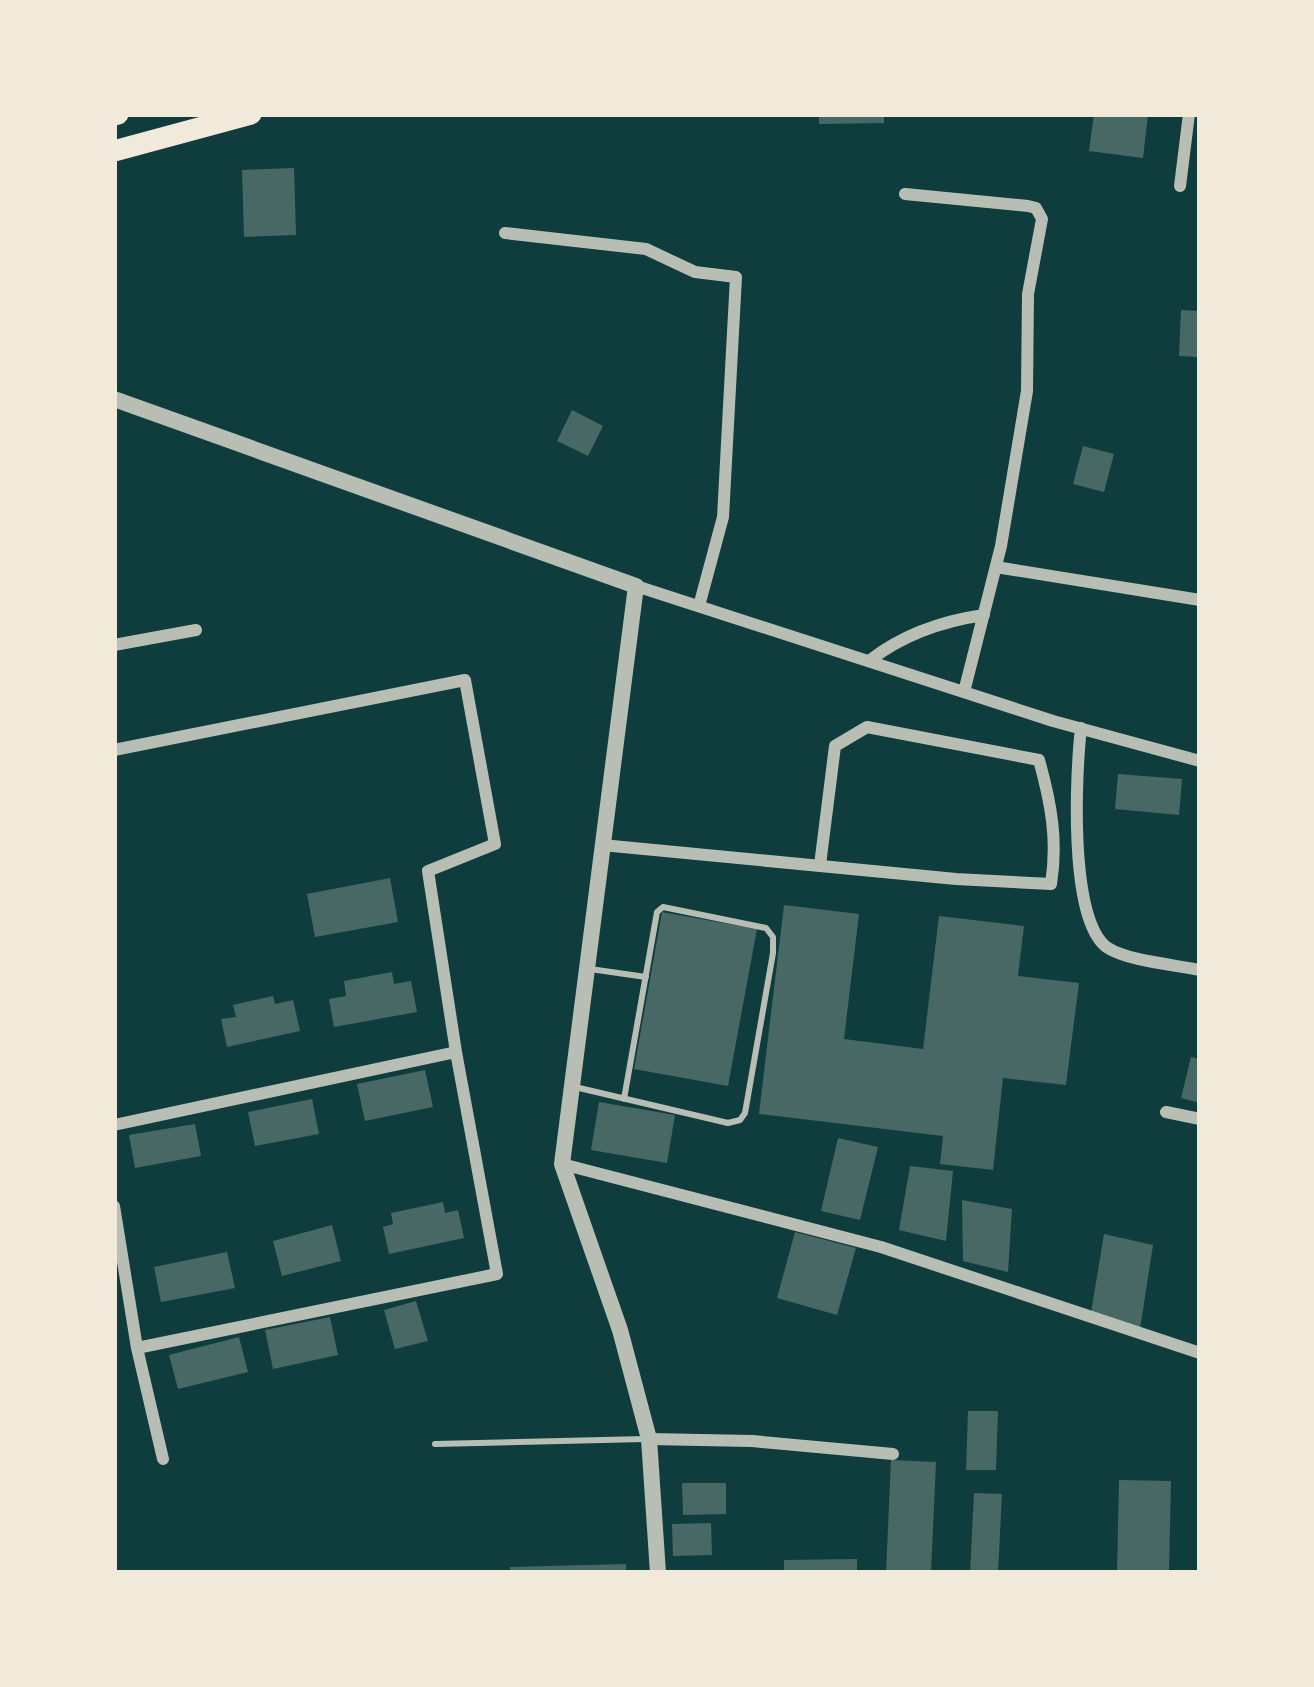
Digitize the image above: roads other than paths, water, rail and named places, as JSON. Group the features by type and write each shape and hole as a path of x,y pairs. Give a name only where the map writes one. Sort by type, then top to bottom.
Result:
{"main road":[{"path":"114,151 251,114"}],"street":[{"path":"1180,186 1189,114"},
{"path":"905,194 1028,206 1036,208 1042,219 1028,294 1027,391 996,567 964,692"},
{"path":"505,232 646,249 695,272 736,277 723,517 699,606"},
{"path":"114,400 636,586 964,692 1200,761"},
{"path":"996,567 1200,601"},
{"path":"636,586 562,1164 620,1330 649,1439 658,1573"},
{"path":"869,661 894,641 960,618 984,615"},
{"path":"114,645 196,630"},
{"path":"114,750 465,680 495,844 428,871 455,1052 497,1274 137,1348"},
{"path":"602,845 820,866 1051,884 1054,821 1040,760 867,728 846,736 835,746 820,866"},
{"path":"1081,728 1075,834 1090,918 1098,937 1108,948 1126,954 1200,970"},
{"path":"114,1125 455,1052"},
{"path":"1166,1112 1200,1119"},
{"path":"562,1164 881,1247 1200,1353"},
{"path":"114,1206 137,1348 163,1459"},
{"path":"649,1439 835,1446 893,1454"}],"lane":[{"path":"572,1086 624,1099 728,1124 740,1120 773,937 766,928 663,907 657,912 624,1099"},
{"path":"587,968 646,977"},
{"path":"435,1444 649,1439"}]}
